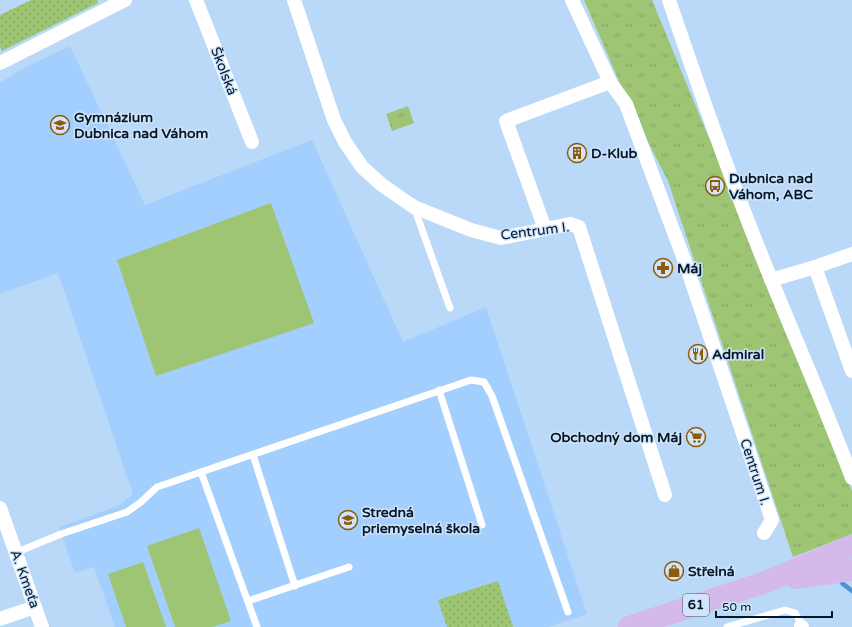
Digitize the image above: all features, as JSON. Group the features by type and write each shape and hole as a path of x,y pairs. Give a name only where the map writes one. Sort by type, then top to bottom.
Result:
{"main road":[{"name":"61","path":"630,627 764,583 852,546"},
{"name":"61","path":"764,583 852,570"}],"street":[{"path":"0,63 125,0"},
{"name":"Školská","path":"196,0 252,142"},
{"name":"Centrum I.","path":"294,0 334,120 344,142 362,167 382,185 414,207 471,230 501,238 570,224 579,227 665,495"},
{"name":"Centrum I.","path":"572,0 610,82 626,104 688,270 772,520 764,533"},
{"path":"669,0 724,159 771,280 832,424 852,478"},
{"path":"545,229 506,121 610,82"},
{"path":"771,280 815,268 852,254"},
{"path":"815,268 852,371"},
{"path":"832,424 852,454"},
{"name":"A. Kmeťa","path":"0,508 42,627"},
{"path":"0,619 35,607"}],"lane":[{"path":"414,207 450,308"},
{"path":"15,552 61,534 127,512 158,487 471,380 484,382 492,396 568,612"},
{"path":"439,390 482,525"},
{"path":"253,455 295,586"},
{"path":"201,472 257,627"},
{"path":"248,601 349,567"},
{"path":"727,627 785,610 795,613 802,626"}],"shaded area":[{"path":"70,46 145,205 312,140 403,342 486,307 587,614 548,627 115,627 94,567 75,573 59,527 118,506 133,494 58,273 0,294 0,83 18,71"}],"green space":[{"path":"31,0 97,0 98,3 2,51 0,47 0,15"},
{"path":"584,0 652,0 708,136 724,159 771,280 824,426 852,491 852,534 793,557 668,181 629,104"},
{"path":"408,106 414,123 392,131 386,114"},
{"path":"271,203 314,323 156,376 117,260"},
{"path":"199,528 231,621 212,627 175,627 147,546"},
{"path":"143,562 166,627 126,627 108,574"},
{"path":"498,581 513,627 447,627 438,600"}],"waterway":[{"path":"842,583 852,591"}],"place":[{"name":"Gymnázium Dubnica nad Váhom","path":"60,125"},
{"name":"D-Klub","path":"577,153"},
{"name":"Dubnica nad Váhom, ABC","path":"715,186"},
{"name":"Máj","path":"663,268"},
{"name":"Admiral","path":"698,354"},
{"name":"Obchodný dom Máj","path":"696,437"},
{"name":"Stredná priemyselná škola","path":"348,520"},
{"name":"Střelná","path":"674,571"}]}
